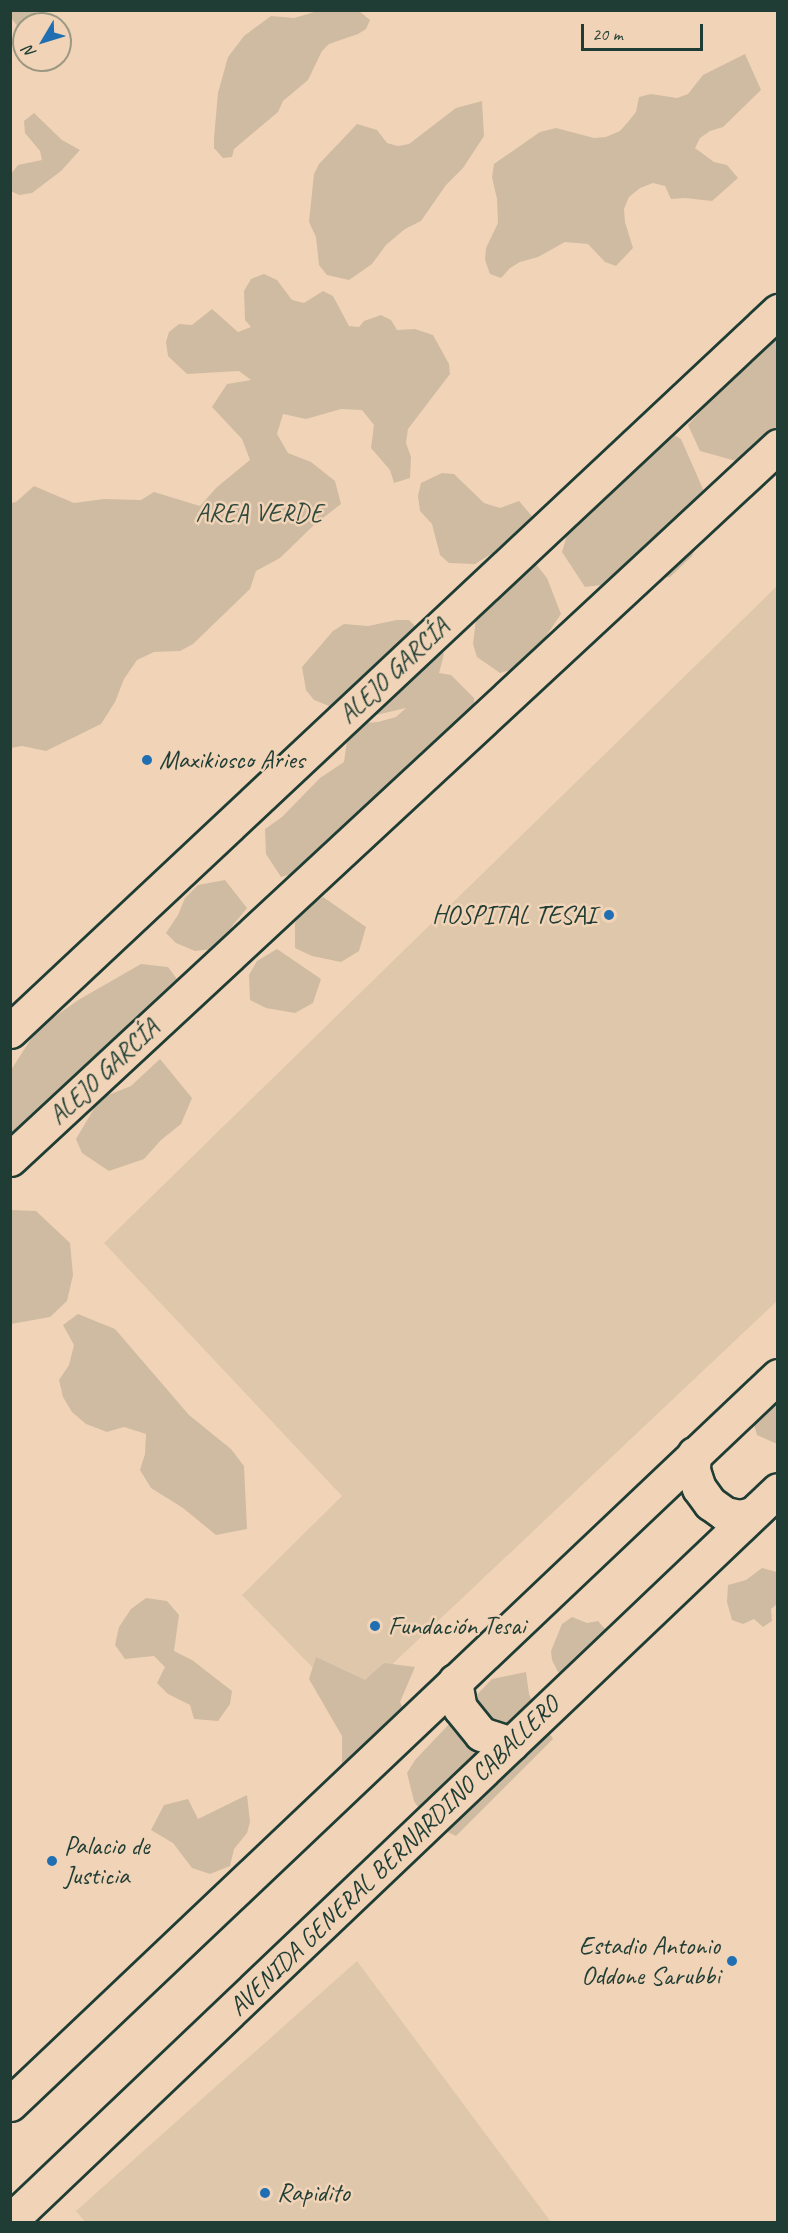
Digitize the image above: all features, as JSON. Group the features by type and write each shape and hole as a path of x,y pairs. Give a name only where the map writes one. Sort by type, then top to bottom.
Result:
{"main road":[{"name":"ALEJO GARCÍA","path":"10,1031 777,311"},
{"name":"ALEJO GARCÍA","path":"10,1159 777,446"},
{"path":"10,2104 777,1376"},
{"path":"694,1454 693,1470 699,1488 710,1503 725,1514 740,1517 752,1514"},
{"name":"AVENIDA GENERAL BERNARDINO CABALLERO","path":"19,2212 777,1490"},
{"path":"455,1681 460,1708 481,1734 511,1744"}],"shaded area":[{"name":"HOSPITAL TESAI","path":"777,586 777,1301 349,1705 242,1595 342,1496 104,1243"},
{"path":"357,1961 551,2222 85,2222 76,2211"}],"green space":[{"path":"321,10 359,11 370,20 366,29 358,34 329,44 322,51 308,80 283,101 278,112 234,149 232,157 223,158 214,148 214,138 218,93 228,57 244,36 271,16 294,18"},
{"path":"10,11 37,11 12,12 11,18"},
{"path":"745,54 761,90 723,127 710,131 700,138 695,148 714,162 727,165 738,178 712,201 671,199 665,186 653,183 640,188 629,197 624,209 625,222 633,248 616,266 605,262 588,244 565,242 538,257 520,262 510,268 501,278 490,274 485,260 486,248 498,223 497,199 492,177 494,164 540,132 556,128 594,138 606,137 620,131 636,112 639,97 651,94 677,98 688,94 703,75"},
{"path":"482,101 484,136 463,168 446,185 421,221 405,229 386,245 372,264 349,280 327,275 319,265 316,237 309,222 314,174 319,164 357,124 377,130 387,143 398,146 409,144 456,108"},
{"path":"34,113 62,140 80,150 61,171 32,193 19,195 11,191 11,174 18,165 42,160 40,151 25,133 24,121"},
{"name":"AREA VERDE","path":"264,274 277,280 292,300 304,303 323,291 333,296 349,326 359,327 364,321 381,315 391,320 397,330 415,329 433,335 449,364 450,374 408,429 406,443 411,457 410,478 394,483 390,470 371,448 374,425 362,410 341,409 306,419 283,414 277,434 288,453 311,462 335,481 341,504 314,525 280,558 256,571 250,589 193,644 180,651 154,652 137,660 124,679 115,702 101,724 46,751 22,746 11,748 11,503 16,502 34,486 74,503 104,499 141,500 154,492 200,506 217,487 250,460 242,439 212,407 227,384 251,380 239,371 187,374 168,356 166,342 169,332 179,324 192,325 212,309 238,332 251,327 245,320 244,291 251,279"},
{"path":"777,339 777,430 736,461 700,451 688,425 747,359"},
{"path":"664,429 681,439 710,505 707,526 692,556 670,577 585,587 562,552 569,528"},
{"path":"442,473 454,474 484,503 500,508 519,501 536,521 517,538 475,564 449,563 440,555 432,524 420,511 418,496 421,483"},
{"path":"535,563 547,578 561,614 526,666 500,673 477,657 473,644 477,611"},
{"path":"409,620 444,654 439,673 451,675 474,698 475,710 356,856 281,877 266,854 265,829 282,817 320,778 344,762 348,734 363,723 396,717 406,708 376,715 337,709 314,700 306,690 302,667 333,631 344,624 368,626"},
{"path":"225,880 247,908 233,925 222,948 195,951 176,943 166,933 178,915 185,898 198,885"},
{"path":"323,897 366,927 359,951 341,962 312,956 295,948 295,923 303,910"},
{"path":"277,949 321,979 313,1003 295,1013 266,1008 250,1000 249,975 257,961"},
{"path":"141,964 168,967 188,994 157,1050 103,1097 131,1086 160,1059 192,1098 181,1124 161,1140 144,1159 109,1171 82,1153 76,1139 99,1100 11,1170 11,1070 38,1028 80,999"},
{"path":"11,1210 36,1211 70,1243 73,1275 67,1301 50,1317 11,1324"},
{"path":"78,1314 115,1329 189,1415 231,1449 244,1466 247,1529 216,1535 183,1508 151,1488 140,1470 145,1454 146,1434 124,1427 107,1432 86,1424 72,1412 63,1397 59,1380 69,1365 74,1345 63,1325"},
{"path":"777,1359 777,1444 757,1435 748,1404 756,1370"},
{"path":"762,1568 777,1572 777,1604 771,1609 772,1621 763,1627 754,1619 743,1624 732,1620 727,1602 728,1585 746,1580"},
{"path":"146,1598 167,1601 179,1615 174,1651 192,1660 232,1691 230,1704 218,1721 194,1719 190,1705 168,1694 157,1683 165,1667 154,1656 125,1659 115,1645 119,1627 131,1609"},
{"path":"572,1617 587,1623 598,1621 612,1637 586,1684 558,1672 552,1660 551,1651 562,1624"},
{"path":"316,1657 365,1680 384,1663 415,1667 400,1702 411,1723 377,1755 342,1765 342,1736 309,1679"},
{"path":"526,1672 529,1694 536,1711 553,1739 456,1836 429,1823 414,1801 407,1773 415,1760 492,1679"},
{"path":"247,1795 250,1822 247,1833 234,1849 230,1866 210,1874 192,1868 173,1843 151,1830 164,1805 188,1799 198,1819"}],"place":[{"name":"Maxikiosco Aries","path":"147,760"},
{"name":"HOSPITAL TESAI","path":"609,915"},
{"name":"Fundación Tesai","path":"375,1626"},
{"name":"Palacio de Justicia","path":"52,1861"},
{"name":"Estadio Antonio Oddone Sarubbi","path":"732,1961"},
{"name":"Rapidito","path":"265,2193"}]}
